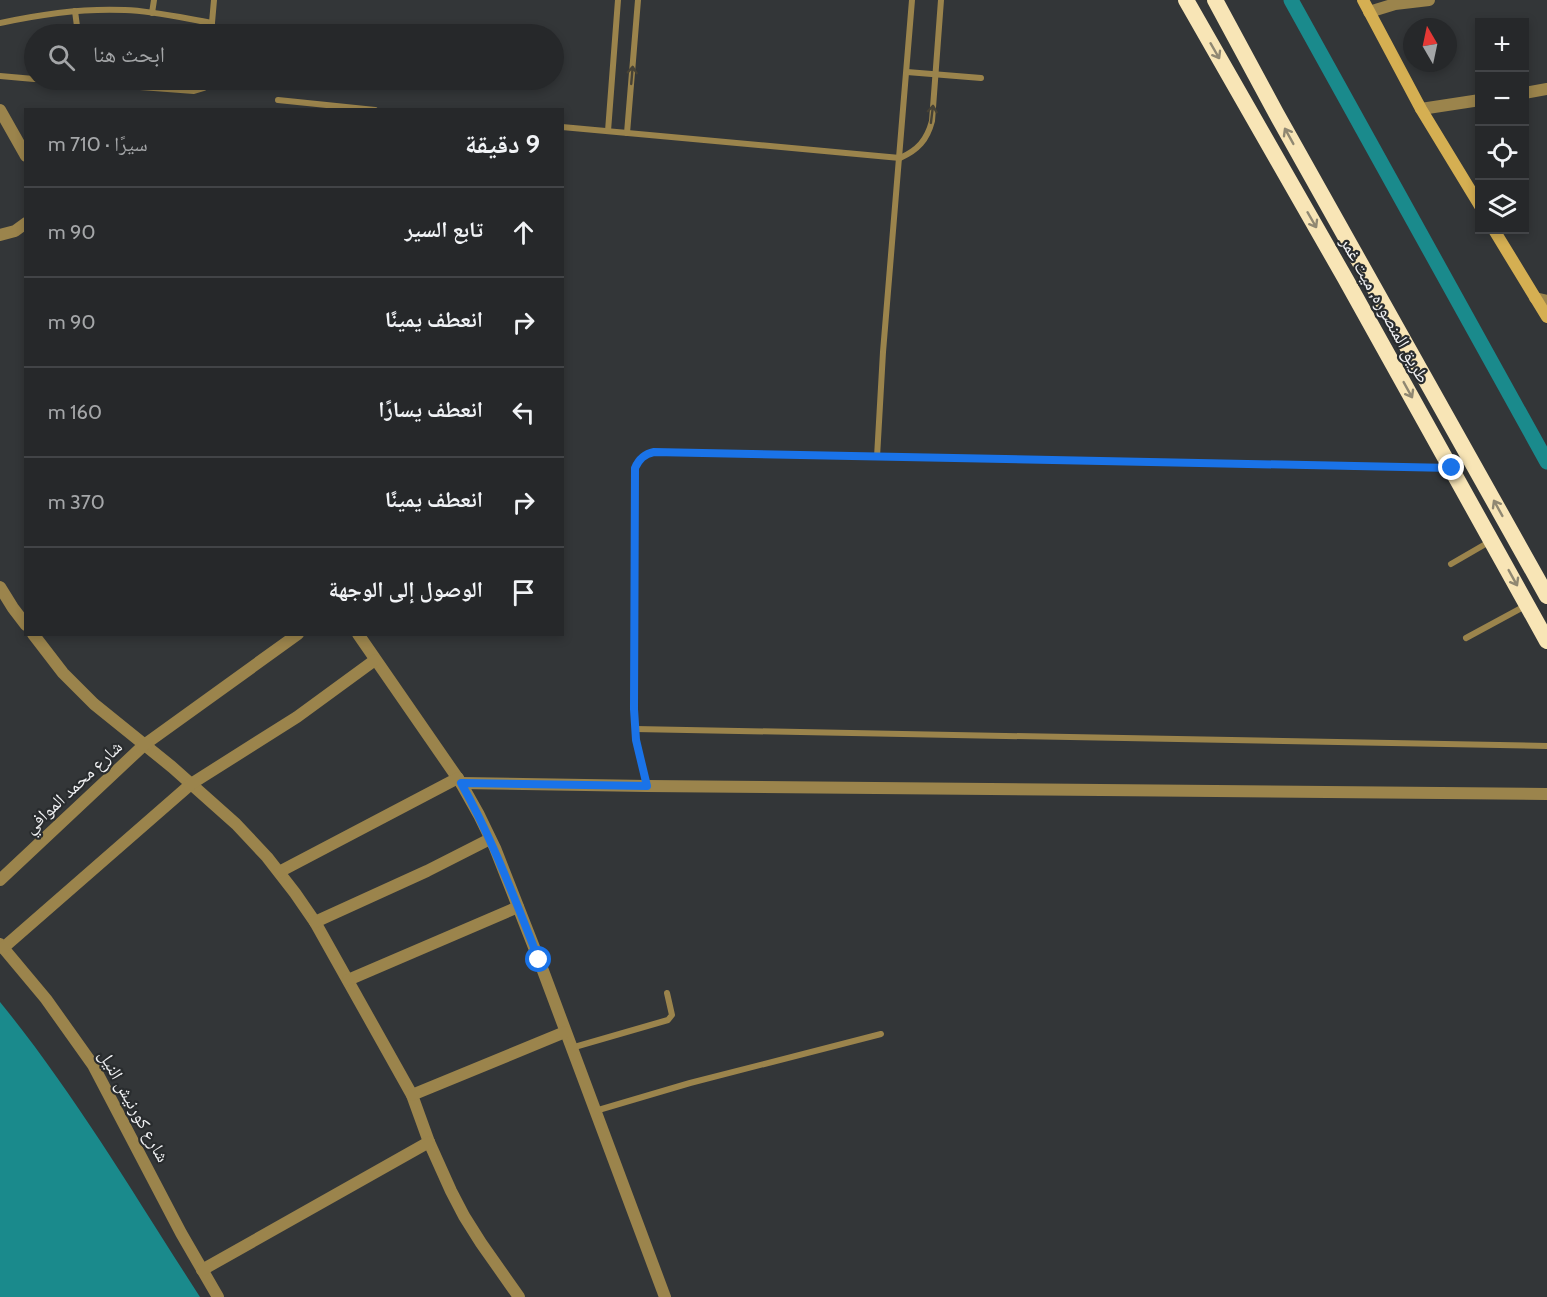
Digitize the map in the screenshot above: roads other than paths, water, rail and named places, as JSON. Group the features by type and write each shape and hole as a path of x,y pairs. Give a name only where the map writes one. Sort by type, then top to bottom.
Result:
{"highway":[{"name":"طريق المنصوره, ميت غمر","path":"1186,0 1345,278 1547,640"},
{"name":"طريق المنصوره, ميت غمر","path":"1215,0 1547,596"}],"main road":[{"path":"1363,0 1421,109 1475,199"},
{"path":"1497,234 1541,299 1547,317"}],"street":[{"path":"1369,12 1395,4 1429,0"},
{"path":"1529,92 1547,89"},
{"path":"1421,109 1475,101"},
{"path":"0,110 24,152"},
{"path":"0,236 15,231 24,224"},
{"path":"0,587 24,622"},
{"path":"35,636 63,673 94,704 236,824 279,872 315,922 412,1095 429,1142 464,1216 519,1297"},
{"name":"شارع محمد الموافي","path":"0,880 144,745 295,636"},
{"path":"359,636 459,781 479,815 518,908 665,1297"},
{"path":"2,946 191,784 297,717 375,660"},
{"path":"279,872 459,781 647,786 1547,794"},
{"path":"315,922 417,876 490,839"},
{"path":"348,980 518,908"},
{"name":"شارع كورنيش النيل","path":"2,946 46,999 93,1065 181,1233 218,1297"},
{"path":"412,1095 565,1032"},
{"path":"202,1270 429,1142"}],"lane":[{"path":"152,13 154,0"},
{"path":"0,23 32,16 75,11 127,10 212,23 214,0"},
{"path":"608,131 618,0"},
{"path":"627,133 638,0"},
{"path":"877,457 883,352 912,0"},
{"path":"564,127 900,158 912,153 929,133 932,120 941,0"},
{"path":"75,11 77,24"},
{"path":"907,72 981,78"},
{"path":"0,76 24,78"},
{"path":"278,100 356,108"},
{"path":"647,786 636,740 634,709 635,468 637,462 648,454 654,452 1452,468"},
{"path":"1451,564 1492,540"},
{"path":"1466,638 1528,604"},
{"path":"635,729 1547,746"},
{"path":"572,1048 668,1020 672,1015 667,993"},
{"path":"595,1111 674,1087 881,1034"}],"water":[{"path":"0,1002 54,1073 200,1297 0,1297"}],"waterway":[{"path":"1291,0 1547,462"}]}
